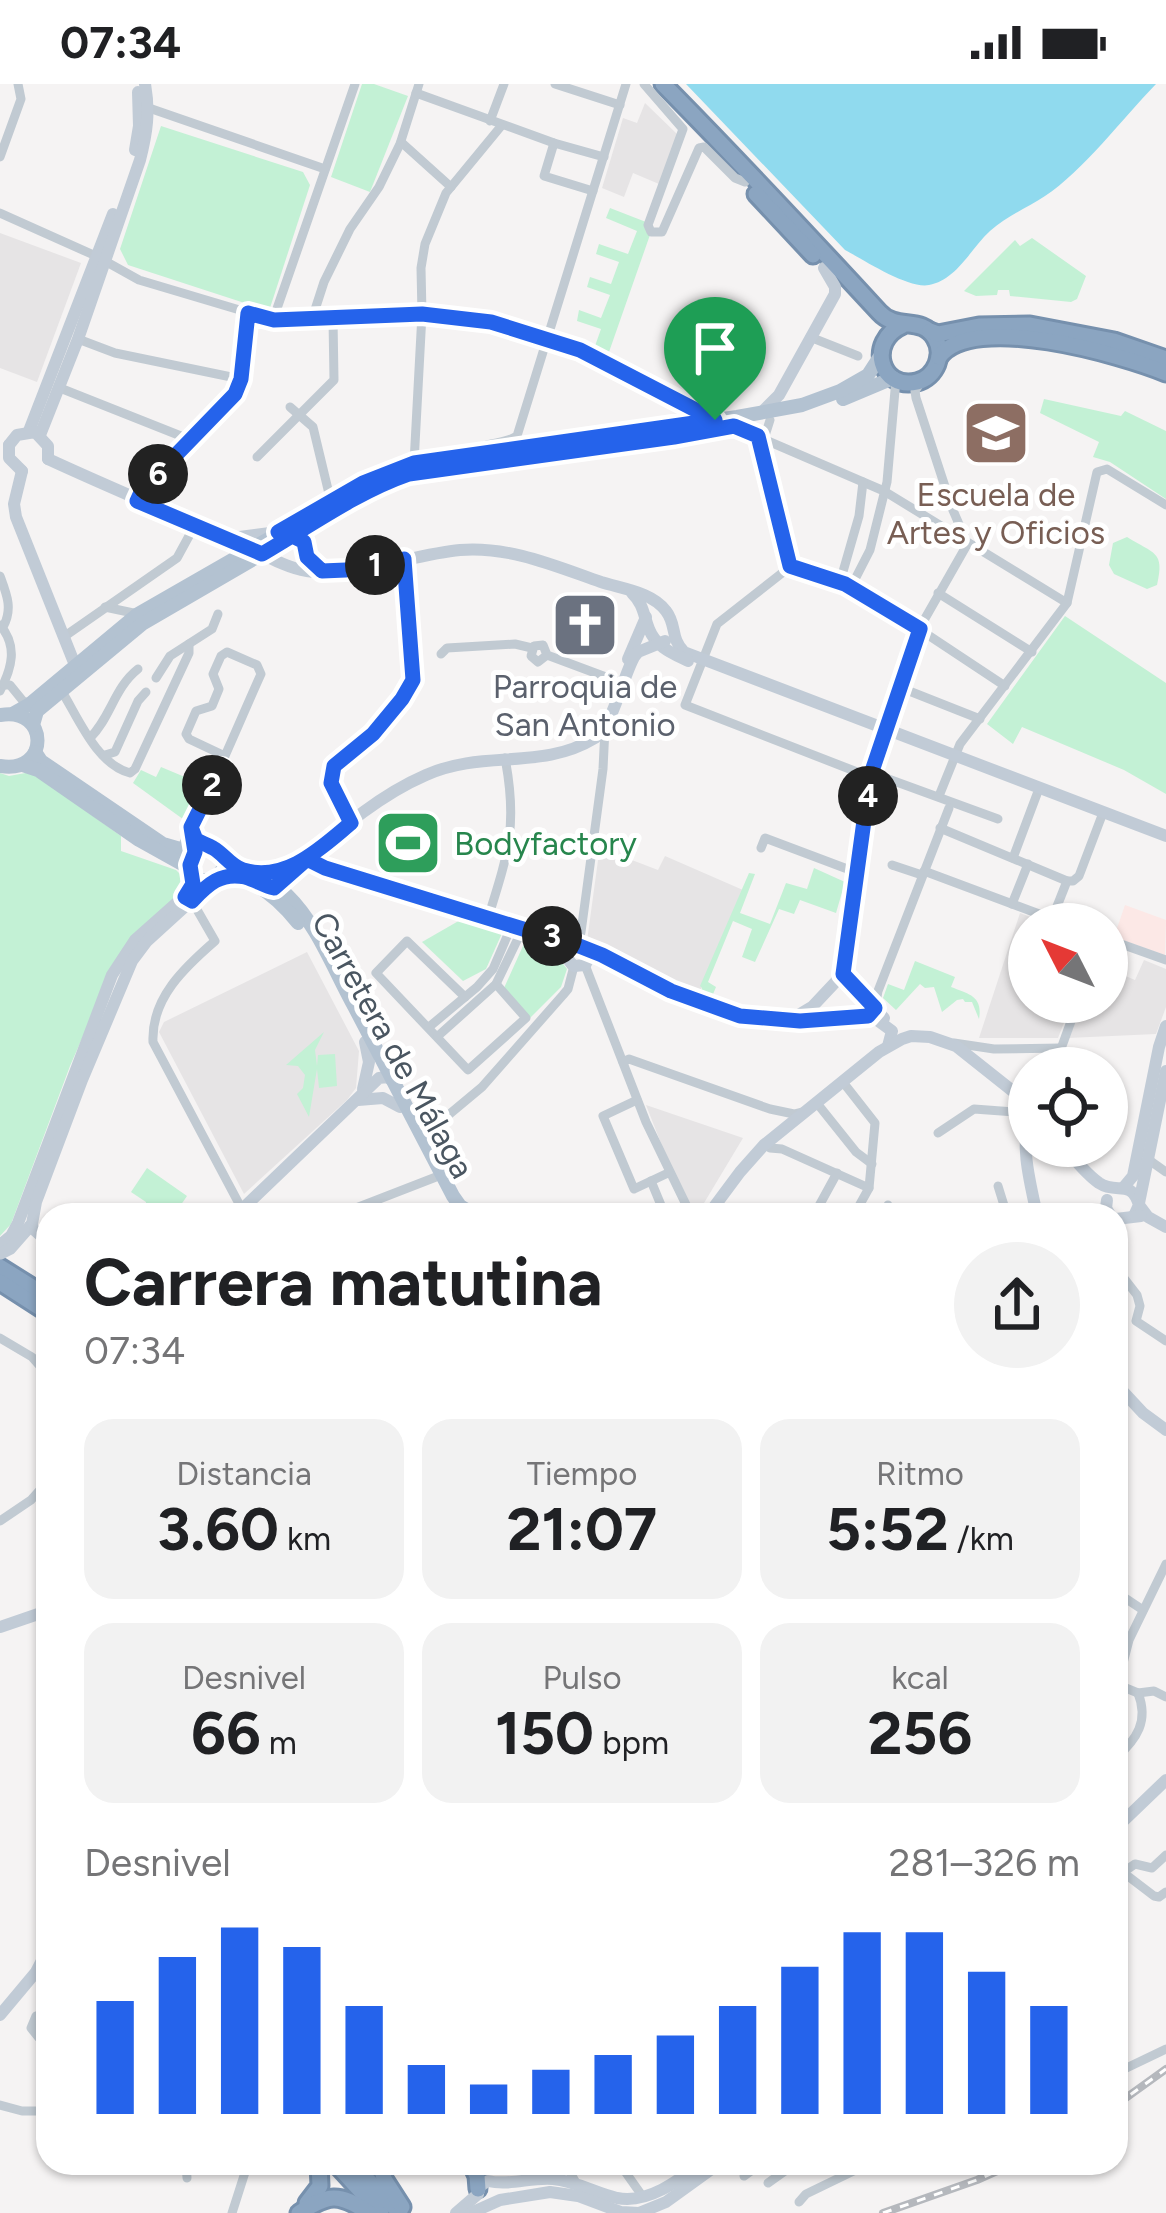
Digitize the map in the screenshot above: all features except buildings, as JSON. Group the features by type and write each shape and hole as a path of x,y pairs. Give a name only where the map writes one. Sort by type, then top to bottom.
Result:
{"highway":[{"path":"647,84 876,324 883,366 895,379 922,380 932,373 946,348 981,338 1097,350 1166,373"},
{"path":"663,84 887,321 903,325"},
{"path":"881,349 892,329 903,325 914,324 938,334 979,326 1030,325 1114,340 1166,359"},
{"path":"930,331 937,340 939,357"},
{"path":"0,1267 36,1290"},
{"path":"0,1282 36,1305"},
{"path":"297,2213 317,2192 321,2175"},
{"path":"346,2175 381,2213"},
{"path":"364,2175 404,2213"},
{"path":"383,2175 404,2213"},
{"path":"480,2175 489,2192"},
{"path":"297,2213 334,2197 368,2213"}],"main road":[{"path":"35,433 140,160 147,130 141,84"},
{"path":"35,433 60,388 100,258"},
{"path":"766,416 836,291 824,268"},
{"path":"0,766 23,765 38,741 32,725 15,711 138,614 251,552 297,537 372,490 409,474 734,426 840,391 868,375 881,349"},
{"path":"284,565 298,562 297,537 331,502 387,471 469,455 823,408 895,379"},
{"path":"35,433 17,435 5,443 9,458 137,501 303,571 346,570 459,550 514,554 642,594 669,615 679,648 702,663"},
{"path":"35,433 48,446 14,504 16,517 75,664"},
{"path":"231,538 297,537"},
{"path":"297,537 307,557 322,571"},
{"path":"32,725 37,711 142,624 251,552"},
{"path":"631,592 641,602 659,647 1166,840"},
{"path":"582,743 601,726 646,616 662,608"},
{"path":"277,887 388,795 429,773 472,761 548,757 591,740 605,728 634,657 659,647 673,630"},
{"path":"35,752 41,761 142,831 190,859"},
{"path":"954,759 1166,840"},
{"path":"0,1249 10,1249 26,1222 135,940 223,869 217,852 190,859 139,840 38,770 23,765"},
{"name":"Carretera de Málaga","path":"217,852 296,919 456,1203"},
{"path":"188,899 193,884 190,859"},
{"name":"Carretera de Málaga","path":"190,859 201,880 242,874 277,887 296,906 322,946 449,1203"},
{"path":"296,906 295,882 307,859"},
{"path":"242,874 274,871 307,859 518,927 740,1016 790,1019 871,1003"},
{"path":"814,1014 843,974 893,1026 911,1036"},
{"path":"871,1003 892,1031 888,1046"},
{"path":"1117,1203 1111,1192 1133,1176 1166,1026"},
{"path":"726,1203 770,1148 814,1108 888,1046 911,1036 930,1036 956,1046 986,1065 1008,1089"},
{"path":"717,1203 782,1130 902,1044 928,1040 949,1047 1008,1090"},
{"path":"357,1100 368,1074 365,1042"},
{"path":"1127,1203 1149,1160 1166,1071"},
{"path":"251,1203 357,1100 388,1078"},
{"path":"357,1100 383,1097 400,1107"},
{"path":"1030,1167 1035,1203"},
{"path":"1073,1167 1112,1203"},
{"path":"1082,1167 1108,1188 1134,1193 1128,1203"},
{"path":"1128,1215 1166,1227"},
{"path":"26,1222 36,1231"},
{"path":"1128,1397 1166,1430"},
{"path":"0,1627 36,1613"},
{"path":"1128,1808 1166,1776"},
{"path":"1128,1816 1166,1776"},
{"path":"0,2015 36,1972"},
{"path":"456,2213 506,2184 535,2178 576,2182 614,2198 632,2199 661,2191 684,2175"},
{"path":"489,2192 559,2193 621,2212 638,2212 666,2202 703,2175"},
{"path":"471,2213 489,2192"}],"street":[{"path":"0,157 21,99 18,84"},
{"path":"274,320 355,84"},
{"path":"414,463 425,244 438,209 496,123 503,84"},
{"path":"555,84 620,105"},
{"path":"469,455 482,446 515,439 626,84"},
{"path":"647,84 683,129 648,225 651,232 662,232 698,148 704,147 734,178 745,182"},
{"path":"312,319 350,229 379,187 401,142 418,88 496,123 604,157"},
{"path":"144,109 326,169"},
{"path":"401,142 451,187"},
{"path":"554,142 544,176 593,191"},
{"path":"0,213 139,280 274,320 422,314 491,322 549,338 715,420"},
{"path":"137,501 142,490 235,394 248,313"},
{"path":"257,458 295,411 334,380 333,319"},
{"path":"810,337 858,356"},
{"path":"78,339 115,353 241,379"},
{"path":"845,585 871,550 884,491 895,379"},
{"path":"922,380 916,398 968,542"},
{"path":"60,388 191,440"},
{"path":"295,411 313,427 331,502"},
{"path":"766,416 761,437 790,566"},
{"path":"734,426 884,491 1067,603"},
{"path":"939,796 954,759 980,718 1067,603 1098,470 1107,469 1166,506"},
{"path":"845,585 863,482"},
{"path":"935,523 947,520 952,508"},
{"path":"65,636 177,558 195,526"},
{"path":"843,974 871,775 920,629 968,542"},
{"path":"351,823 331,783 334,766 373,734 413,680 404,559"},
{"path":"790,566 845,585 1005,686"},
{"path":"790,566 720,620 685,705 998,818"},
{"path":"0,577 9,602 1,626 12,651 6,690 23,701 15,711"},
{"path":"938,593 1032,652"},
{"path":"105,607 138,614"},
{"path":"156,678 166,660 215,626 218,614"},
{"path":"61,690 104,755 122,771 133,771 189,653 189,644"},
{"path":"441,654 447,648 543,645 547,656 620,683"},
{"path":"190,859 191,827 213,783 223,774 223,762 261,674 257,665 230,652 222,654 212,674 219,687 212,706 198,710 186,734 223,762"},
{"path":"90,738 118,688 138,669"},
{"path":"899,687 980,718"},
{"path":"104,755 115,752 146,692"},
{"path":"422,1137 482,1087 568,989 603,769 605,728"},
{"path":"488,918 511,834 513,812 505,758"},
{"path":"1013,858 1037,794"},
{"path":"871,1003 949,808"},
{"path":"940,828 1067,881 1078,876 1101,818"},
{"path":"191,827 196,840 217,852"},
{"path":"761,848 765,838 858,873"},
{"path":"1012,903 1028,864"},
{"path":"892,865 1009,903"},
{"path":"1058,903 1067,881"},
{"path":"188,899 215,941 176,977 155,1019 153,1042 236,1203"},
{"path":"438,1036 496,984 518,927"},
{"path":"429,1027 493,969 518,927"},
{"path":"465,997 407,941 376,974 468,1070 526,1018 496,984"},
{"path":"1128,946 1166,960"},
{"path":"575,950 682,1203"},
{"path":"943,1041 1008,1049"},
{"path":"975,1048 986,1065"},
{"path":"986,1065 994,1049"},
{"path":"623,1062 629,1059 770,1109 794,1114 814,1108 872,1163"},
{"path":"846,1086 875,1123 869,1188 861,1203"},
{"path":"637,1100 603,1116 634,1189 668,1173"},
{"path":"770,1109 781,1117 782,1130"},
{"path":"938,1133 974,1109 1008,1111"},
{"path":"770,1148 869,1188"},
{"path":"1149,1160 1166,1172"},
{"path":"821,1203 837,1173"},
{"path":"369,1203 436,1177"},
{"path":"651,1181 661,1203"},
{"path":"998,1186 1003,1203"},
{"path":"1128,1285 1139,1301 1136,1321 1166,1341"},
{"path":"0,1338 36,1362"},
{"path":"0,1522 36,1494"},
{"path":"1128,1644 1166,1564"},
{"path":"1128,1600 1143,1610"},
{"path":"1128,1690 1154,1691 1166,1697"},
{"path":"1128,1747 1135,1741 1144,1713 1138,1693"},
{"path":"1128,1867 1152,1868 1166,1855"},
{"path":"1128,1877 1154,1896 1166,1892"},
{"path":"1128,2067 1166,2049"},
{"path":"0,2105 36,2110"},
{"path":"232,2213 244,2175"},
{"path":"572,2175 576,2182"},
{"path":"628,2175 644,2197"},
{"path":"768,2183 777,2175"},
{"path":"799,2202 845,2175"}],"shaded area":[{"path":"645,103 678,135 659,184 633,173 624,197 602,188 623,118 637,123"},
{"path":"0,233 81,263 37,382 0,368"},
{"path":"603,849 658,870 665,856 743,890 698,996 587,941"},
{"path":"1128,906 1166,920 1165,955 1128,942"},
{"path":"1008,950 1008,1023 1064,1023 1058,1038 979,1038"},
{"path":"307,952 359,1051 356,1088 244,1194 159,1032 164,1022"},
{"path":"1144,960 1166,969 1166,1007 1156,1034 1068,1038 1074,1023 1128,1023 1128,977 1135,980"},
{"path":"646,1105 743,1138 704,1203 690,1203"}],"green space":[{"path":"362,84 408,96 370,192 331,177"},
{"path":"161,126 303,172 310,185 269,311 128,265 120,249"},
{"path":"610,208 646,222 651,232 609,352 595,346 601,329 577,321 579,310 601,318 610,295 587,287 590,277 611,284 619,262 596,254 599,244 628,254 637,231 606,218"},
{"path":"1032,238 1086,276 1077,299 1010,296 1009,290 976,296 964,291 1015,240 1020,246"},
{"path":"1044,399 1121,416 1125,411 1166,431 1166,499 1110,462 1093,457 1099,442 1040,413"},
{"path":"1127,537 1158,559 1157,585 1147,589 1114,574 1109,565 1113,543"},
{"path":"1065,616 1166,683 1166,794 1124,770 1022,727 1013,744 987,724"},
{"path":"161,767 204,785 187,822 133,783 141,770 156,777"},
{"path":"31,772 121,836 121,851 176,870 181,894 111,972 11,1224 0,1236 0,773"},
{"path":"814,868 845,882 836,913 800,900 794,914 779,909 755,962 742,957 752,929 733,921 708,982 716,987 711,999 700,994 749,873 755,874 740,913 770,924 786,883 807,889"},
{"path":"462,919 503,931 486,969 463,981 422,942"},
{"path":"527,937 561,951 560,960 567,969 561,987 530,1018 504,988"},
{"path":"915,961 955,977 951,987 977,1001 979,1019 972,1002 963,999 942,1012 934,987 920,984 896,1010 883,998 888,984 904,990"},
{"path":"324,1032 315,1050 317,1066 318,1055 335,1054 337,1086 319,1088 317,1069 309,1117 297,1094 305,1075 298,1066 286,1065"},
{"path":"147,1168 187,1196 182,1203 146,1203 131,1192"}],"water":[{"path":"686,84 1156,84 1059,186 990,231 948,277 920,285 845,250"}],"railway":[{"path":"1128,2096 1166,2069"},
{"path":"883,2213 988,2175"}],"place":[{"name":"Escuela de Artes y Oficios","path":"996,433"},
{"name":"Parroquia de San Antonio","path":"585,625"},
{"name":"Bodyfactory","path":"408,843"}],"route":[{"path":"715,420 414,463 363,483 278,532 292,536 304,542 307,557 322,571 404,559 413,680 373,734 334,766 331,783 351,823 307,859 274,871 243,870 196,840 191,827 216,768 222,768 223,774 213,783 191,827 194,880 185,897 192,901 218,877 226,876 246,877 274,888 307,859 314,865 554,936 671,991 740,1016 800,1021 873,1013 875,1008 843,974 870,777 920,629 845,584 790,566 758,436 734,426 409,474 372,490 318,520 292,536 262,554 137,501 142,490 235,394 248,313 274,320 422,314 491,322 580,350 715,420"}]}
